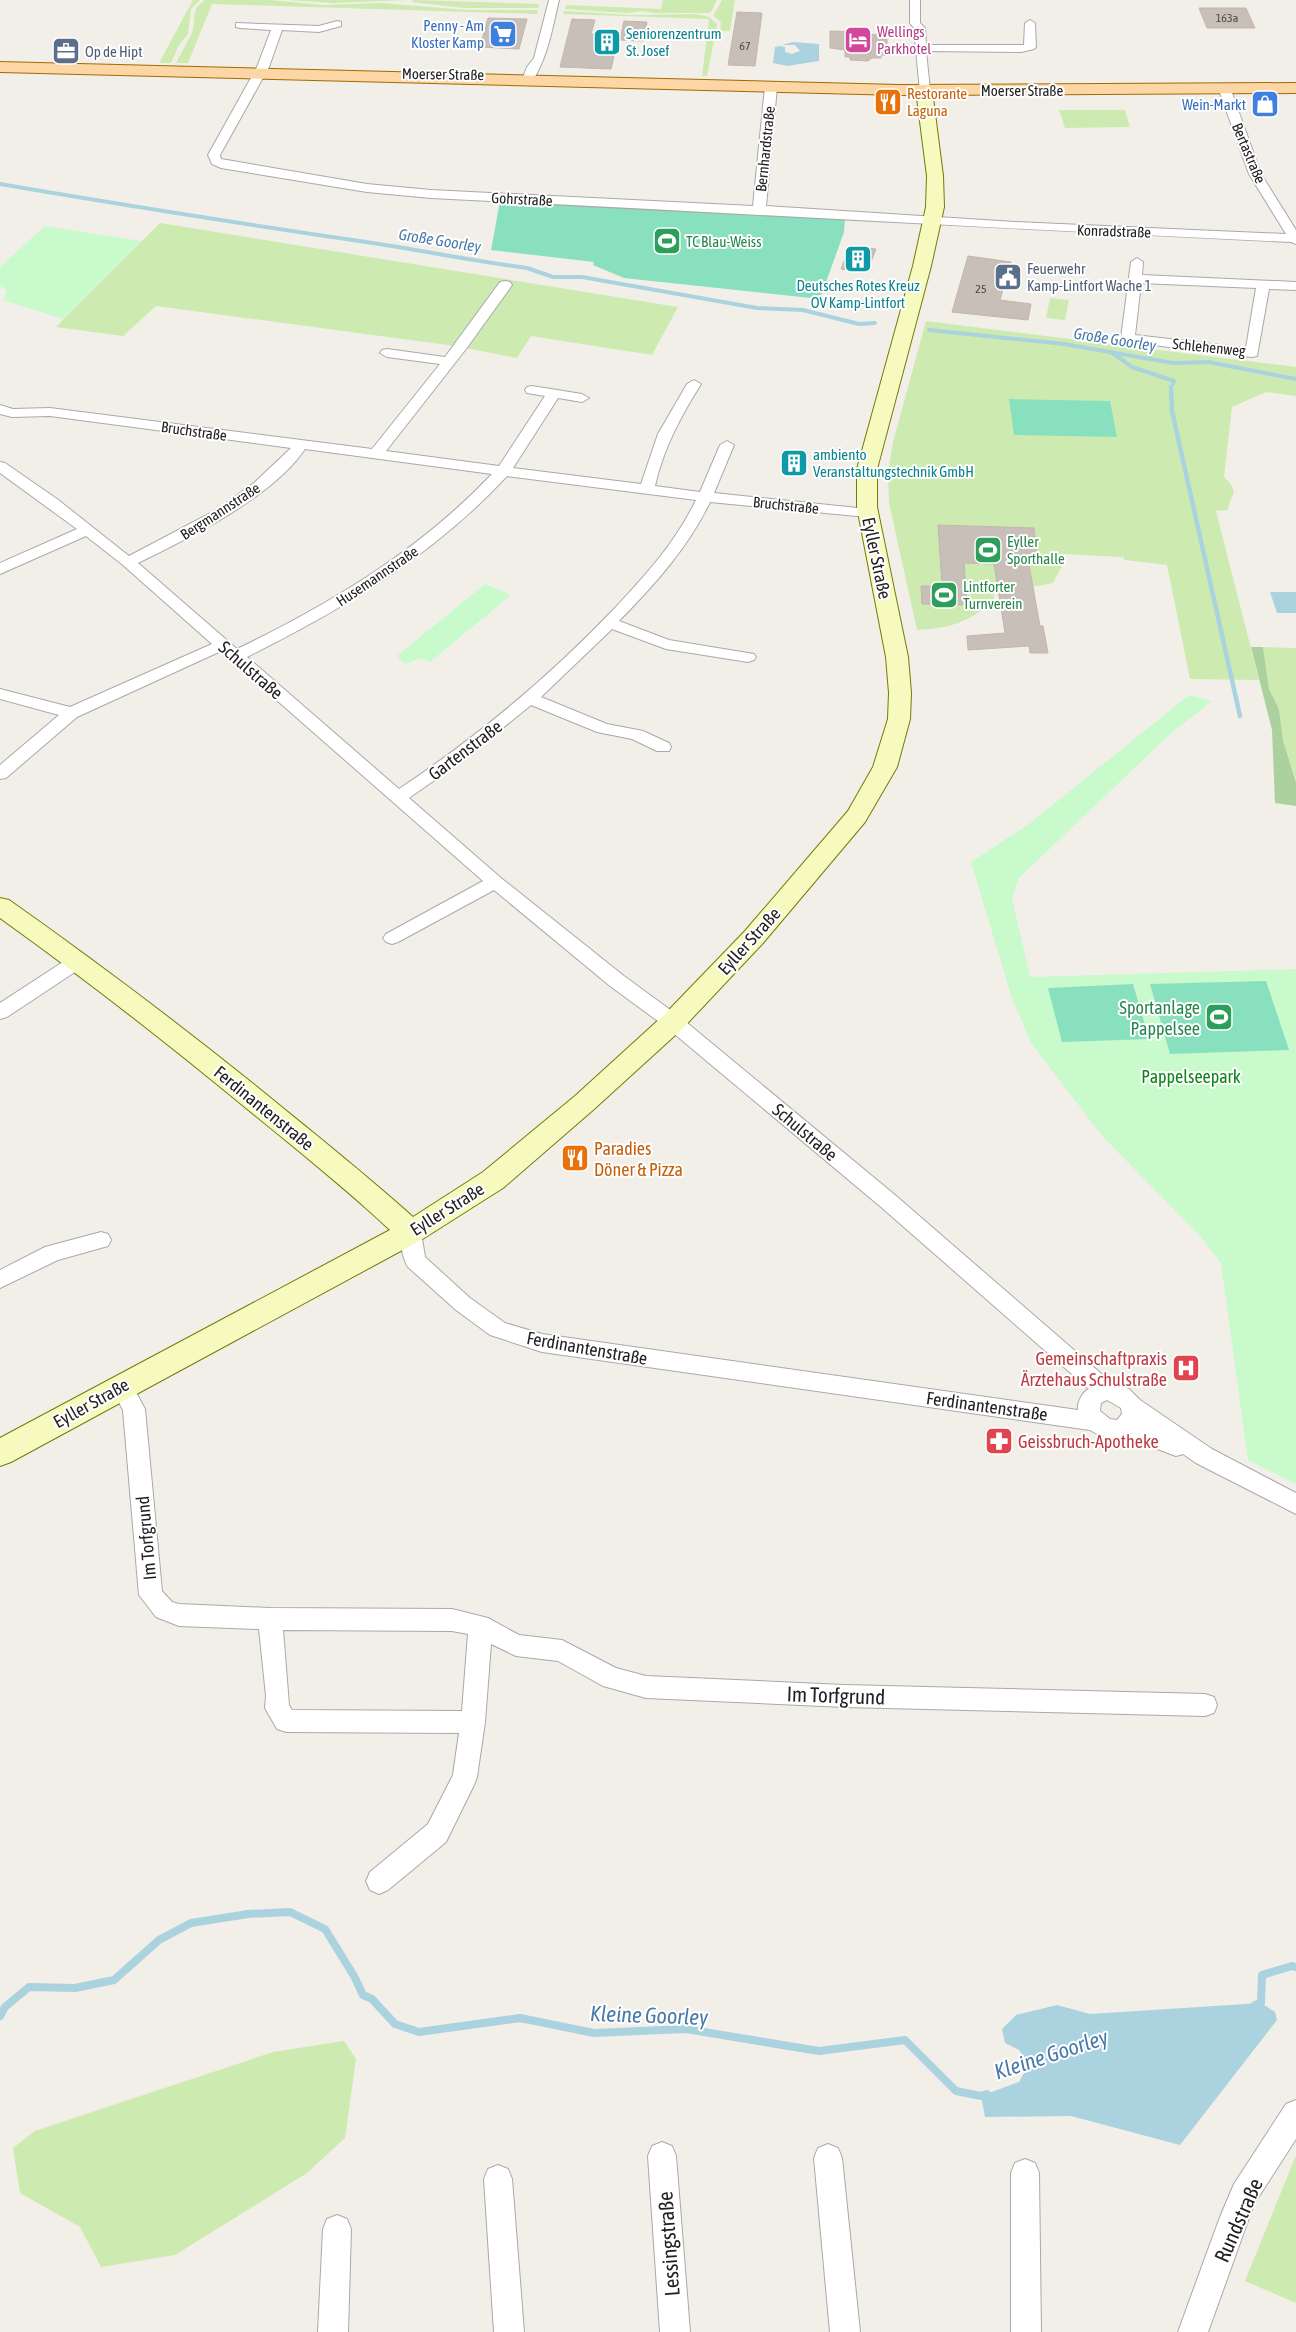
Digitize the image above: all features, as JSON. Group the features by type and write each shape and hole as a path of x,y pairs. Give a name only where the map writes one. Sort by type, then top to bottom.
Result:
{"main road":[{"name":"Moerser Straße","path":"0,67 535,78 771,87 924,90 1225,90 1296,88"},
{"name":"Eyller Straße","path":"0,1453 411,1232 493,1180 584,1103 673,1022 754,937 857,816 886,767 899,719 900,692 897,658 868,513 868,469 903,340 932,221 936,188 923,99 924,90"},
{"name":"Ferdinantenstraße","path":"0,906 78,961 198,1054 341,1170 411,1232"}],"street":[{"path":"535,78 554,0"},
{"path":"915,0 915,23 919,28 924,90"},
{"path":"920,48 1021,49 1030,47 1030,23"},
{"path":"240,25 277,28 319,28 337,24"},
{"path":"259,72 277,28"},
{"name":"Gohrstraße","path":"259,72 214,155 216,161 221,164 367,188 431,194 845,214 932,221"},
{"name":"Bernhardstraße","path":"759,210 771,87"},
{"name":"Bertastraße","path":"1225,90 1255,174 1296,239"},
{"name":"Konradstraße","path":"932,221 1296,239"},
{"name":"Schlehenweg","path":"1137,262 1137,279 1128,338 1252,352 1263,285"},
{"path":"1137,279 1296,286"},
{"path":"376,454 447,361 461,346 506,285"},
{"path":"387,353 447,361"},
{"path":"647,489 650,470 666,428 694,384"},
{"path":"532,390 582,398"},
{"path":"503,471 554,393"},
{"name":"Bruchstraße","path":"4,414 50,412 705,497 868,513"},
{"name":"Bergmannstraße","path":"128,562 184,535 236,504 297,453 300,445"},
{"path":"705,497 727,445"},
{"name":"Schulstraße","path":"0,466 52,502 128,562 494,882 617,981 673,1022 888,1201 1106,1391 1121,1394 1127,1398 1132,1407 1204,1456 1296,1504"},
{"name":"Husemannstraße","path":"0,774 72,713 317,615 417,550 466,510 503,471"},
{"name":"Gartenstraße","path":"398,797 438,771 530,700 609,623 664,563 690,525 705,497"},
{"path":"0,569 87,530"},
{"path":"609,623 666,644 748,657"},
{"path":"0,694 72,713"},
{"path":"530,700 603,728 637,735 663,747"},
{"path":"392,938 494,882"},
{"path":"0,1012 78,961"},
{"name":"Ferdinantenstraße","path":"411,1232 415,1261 463,1304 498,1328 542,1343 1094,1420"},
{"path":"0,1280 52,1253 102,1240"},
{"name":"Im Torfgrund","path":"122,1387 134,1409 151,1595 164,1610 179,1615 270,1619 452,1620 480,1626 516,1645 562,1651 611,1678 646,1687 844,1696 1205,1705"},
{"path":"1094,1420 1089,1413 1090,1401 1094,1396 1106,1391"},
{"path":"1123,1428 1131,1422 1133,1416 1132,1407"},
{"name":"Schulstraße","path":"1094,1420 1104,1428 1123,1428 1204,1456"},
{"path":"270,1619 278,1696 277,1708 286,1721 473,1722"},
{"path":"379,1881 437,1833 465,1777 473,1722 480,1626"},
{"name":"Rundstraße","path":"1194,2332 1234,2217 1244,2194 1296,2114"},
{"name":"Lessingstraße","path":"662,2156 675,2332"},
{"path":"828,2158 845,2332"},
{"path":"1025,2173 1026,2332"},
{"path":"498,2179 509,2332"},
{"path":"333,2332 337,2229"}],"green space":[{"path":"193,0 200,0 191,9 188,34 179,45 171,63 159,63"},
{"path":"205,0 270,0 323,5 380,3 467,10 538,10 537,14 212,4 188,63 176,63 193,30 195,12"},
{"path":"288,0 408,0 333,3"},
{"path":"413,0 539,4 538,8 465,8 412,2"},
{"path":"663,0 717,0 711,12 708,13 655,13 643,11 627,13 565,9 566,5 661,9"},
{"path":"722,0 735,0 730,31 720,31 721,22 713,16"},
{"path":"564,11 632,15 695,14 709,17 717,24 707,76 702,76 709,19 563,14"},
{"path":"1059,110 1125,110 1130,127 1065,128"},
{"name":"TC Blau-Weiss","path":"500,201 845,219 844,232 820,299 624,278 593,265 594,262 491,250"},
{"path":"160,223 678,307 652,355 531,336 517,358 455,346 156,306 123,336 56,327"},
{"path":"45,226 141,241 63,319 3,300 7,290 0,286 0,267"},
{"path":"1050,298 1069,300 1065,320 1046,318"},
{"path":"926,321 1296,367 1296,396 1266,392 1232,407 1224,477 1234,490 1228,510 1216,511 1259,680 1190,679 1167,565 1125,560 1123,557 1063,554 1064,562 1053,583 1037,586 994,586 994,600 976,614 949,626 917,630 889,503 888,472 893,442"},
{"path":"1009,399 1110,401 1117,437 1014,435"},
{"path":"485,584 511,595 430,662 421,658 405,664 397,656"},
{"path":"1251,647 1263,647 1269,689 1279,709 1283,740 1296,782 1296,806 1275,803 1272,730"},
{"path":"1263,647 1296,648 1296,780 1283,740 1279,709 1269,689"},
{"name":"Pappelseepark","path":"1189,695 1212,701 1169,735 1019,878 1012,899 1030,977 1296,969 1296,1484 1248,1460 1221,1263 1201,1237 1103,1137 1031,1043 1011,995 971,862 1029,824"},
{"name":"Sportanlage Pappelsee","path":"1266,981 1289,1050 1170,1054 1150,984"},
{"path":"1133,984 1149,1039 1062,1042 1048,988"},
{"path":"344,2041 356,2059 345,2138 307,2173 175,2255 101,2267 80,2227 20,2193 13,2148 35,2131 273,2052"},
{"path":"1296,2155 1296,2303 1245,2281"}],"water":[{"path":"793,42 819,44 819,61 787,66 773,63 775,47 785,47 785,52 792,54 800,51 795,45 782,45"},
{"path":"1270,592 1296,592 1296,613 1277,613"},
{"path":"1261,2003 1275,2012 1277,2020 1180,2145 1071,2116 985,2117 981,2096 1019,2082 1029,2064 1019,2050 1005,2043 1002,2029 1016,2015 1057,2005 1090,2014"}],"building":[{"path":"1199,8 1246,8 1255,28 1207,28"},
{"path":"737,12 762,13 755,66 728,65"},
{"name":"Penny - Am Kloster Kamp","path":"488,18 527,19 519,49 480,47"},
{"name":"Seniorenzentrum St. Josef","path":"572,19 595,20 591,34 619,35 611,69 560,67"},
{"path":"624,21 647,22 643,41 620,40"},
{"name":"Wellings Parkhotel","path":"830,31 869,32 869,34 881,35 881,39 887,39 887,55 881,55 881,58 872,58 868,61 850,60 850,57 845,57 845,50 830,48"},
{"name":"Deutsches Rotes Kreuz OV Kamp-Lintfort","path":"850,246 876,249 867,272 841,269"},
{"path":"968,256 1011,262 1000,300 1031,304 1028,320 952,312"},
{"path":"938,525 1034,528 1038,565 1029,565 1040,626 1043,626 1048,653 1030,653 1029,646 968,650 967,636 1005,633 994,564 964,563 967,605 922,604 921,586 942,586"}],"waterway":[{"name":"Große Goorley","path":"0,184 527,268 553,277 582,277 757,308 803,310 859,324 875,323"},
{"name":"Große Goorley","path":"929,330 1064,344 1111,352"},
{"name":"Große Goorley","path":"1111,352 1173,363 1208,362 1296,379"},
{"path":"1111,352 1132,367 1174,381 1173,384"},
{"path":"1171,387 1172,411 1240,716"},
{"name":"Kleine Goorley","path":"0,2016 5,2007 29,1987 75,1988 114,1980 159,1940 191,1923 248,1914 290,1912 325,1929 354,1976 363,1995 372,1999 395,2024 419,2032 520,2018 594,2033 686,2029 819,2051 905,2040 956,2091 981,2096 987,2094"},
{"name":"Kleine Goorley","path":"1255,2005 1261,2003 1262,1975 1292,1966 1296,1967"}],"place":[{"name":"Penny - Am Kloster Kamp","path":"503,34"},
{"name":"Wellings Parkhotel","path":"858,40"},
{"name":"Seniorenzentrum St. Josef","path":"607,42"},
{"name":"Op de Hipt","path":"66,51"},
{"name":"Restorante Laguna","path":"888,102"},
{"name":"Wein-Markt","path":"1265,104"},
{"name":"TC Blau-Weiss","path":"667,241"},
{"name":"Deutsches Rotes Kreuz OV Kamp-Lintfort","path":"858,259"},
{"name":"Feuerwehr Kamp-Lintfort Wache 1","path":"1008,277"},
{"name":"ambiento Veranstaltungstechnik GmbH","path":"794,463"},
{"name":"Eyller Sporthalle","path":"988,550"},
{"name":"Lintforter Turnverein","path":"944,595"},
{"name":"Sportanlage Pappelsee","path":"1219,1017"},
{"name":"Paradies Döner & Pizza","path":"575,1158"},
{"name":"Gemeinschaftpraxis Ärztehaus Schulstraße","path":"1186,1368"},
{"name":"Geissbruch-Apotheke","path":"999,1441"}]}
